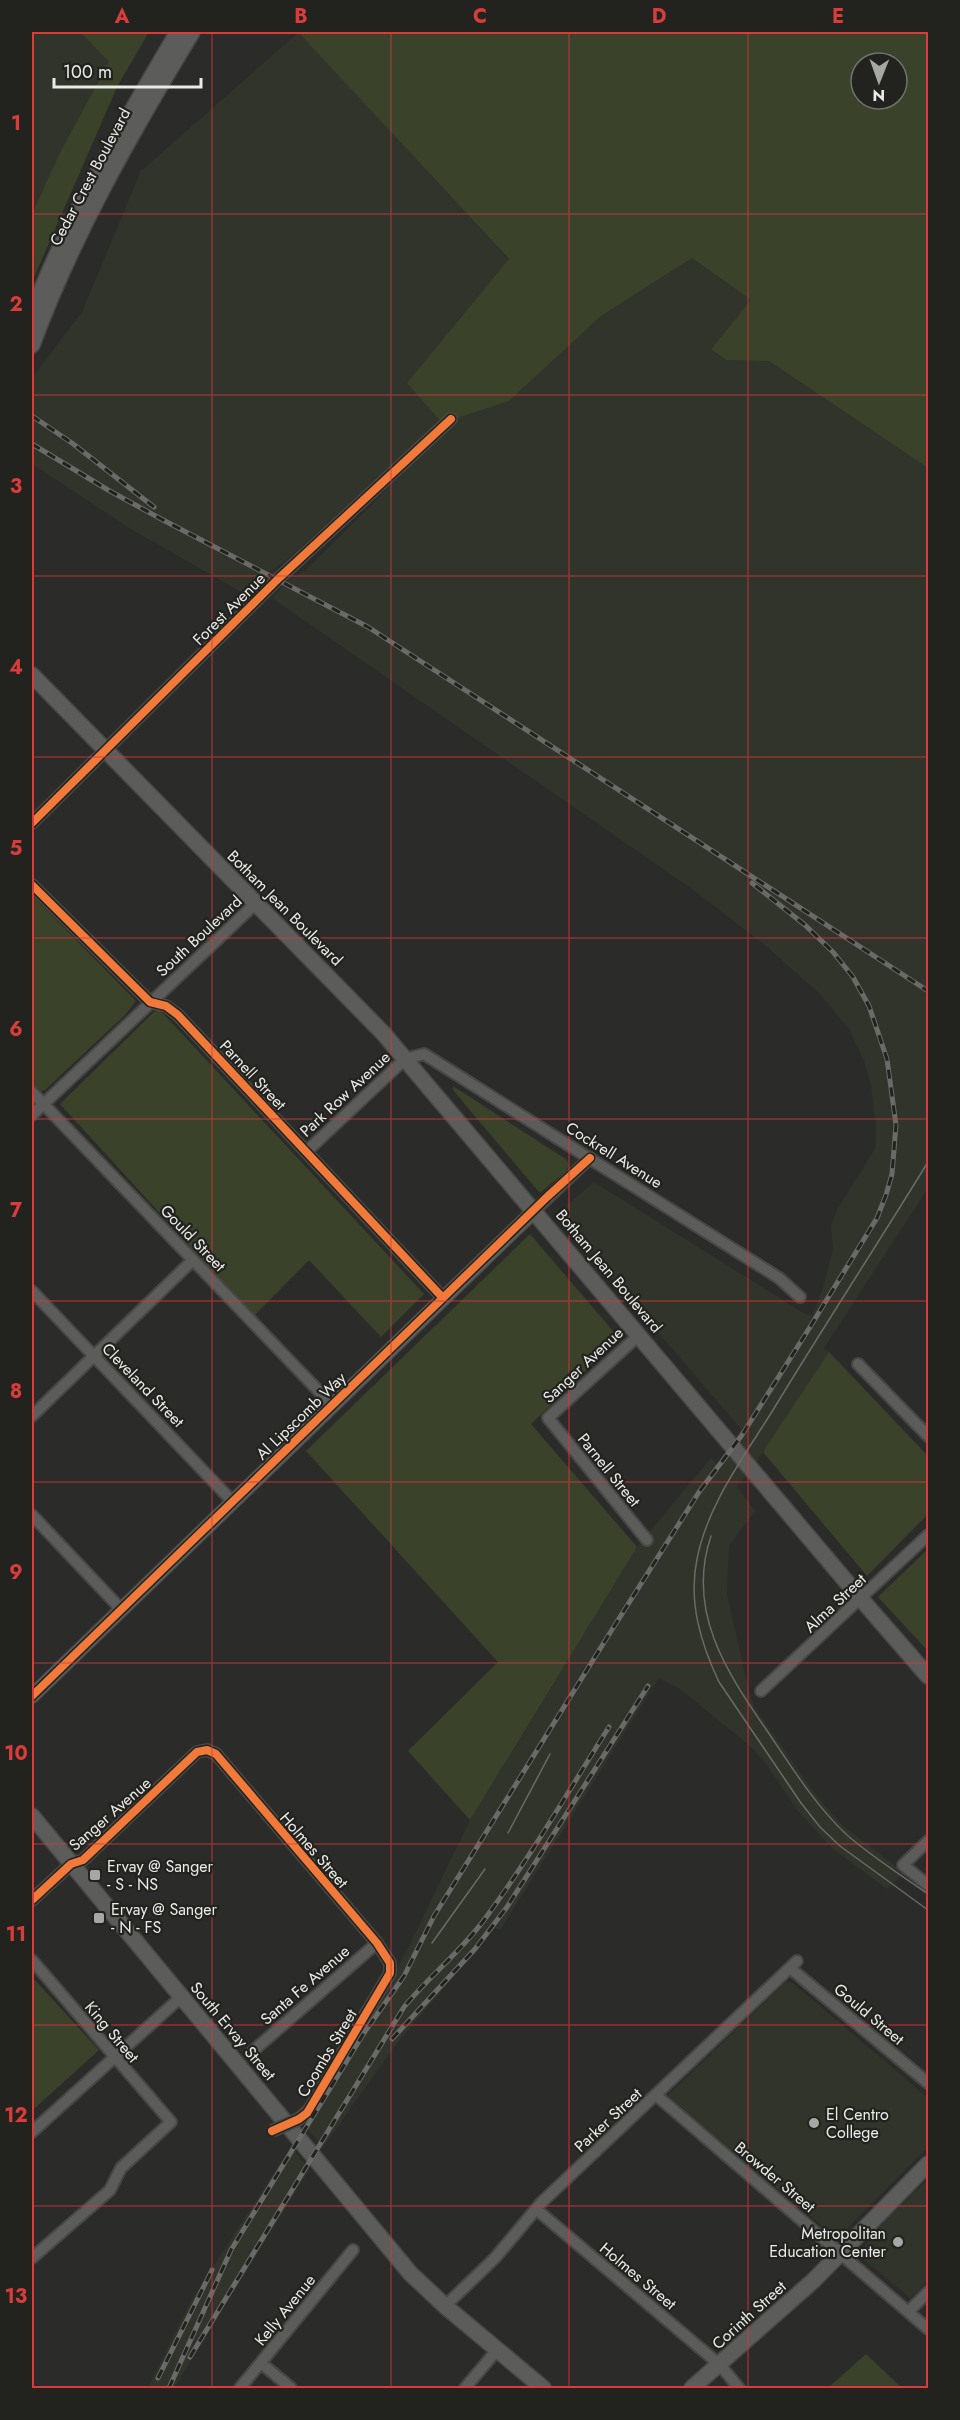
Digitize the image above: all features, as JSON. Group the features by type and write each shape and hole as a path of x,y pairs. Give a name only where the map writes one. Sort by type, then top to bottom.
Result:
{"main road":[{"name":"Cedar Crest Boulevard","path":"32,313 50,268 86,192 178,32"},
{"name":"Cedar Crest Boulevard","path":"32,345 80,230 132,132 192,32"},
{"path":"32,675 105,752"},
{"name":"Botham Jean Boulevard","path":"105,752 383,1033 928,1676"},
{"name":"South Ervay Street","path":"32,1816 410,2273 445,2306 543,2388"},
{"name":"Corinth Street","path":"692,2388 781,2312 928,2164"}],"street":[{"name":"Forest Avenue","path":"32,823 278,579 451,419"},
{"name":"Parnell Street","path":"32,885 150,1002 166,1006 178,1015 443,1298"},
{"name":"South Boulevard","path":"32,1115 256,903"},
{"name":"Cockrell Avenue","path":"405,1059 424,1054 432,1058 779,1278 800,1297"},
{"name":"Park Row Avenue","path":"306,1151 405,1059"},
{"name":"Gould Street","path":"32,1092 332,1406"},
{"name":"Al Lipscomb Way","path":"32,1696 120,1608 590,1158"},
{"path":"32,1416 193,1260"},
{"name":"Cleveland Street","path":"32,1291 232,1501"},
{"name":"Sanger Avenue","path":"548,1418 639,1335"},
{"path":"858,1364 928,1436"},
{"name":"Parnell Street","path":"548,1418 647,1540"},
{"path":"32,1515 120,1608"},
{"name":"Alma Street","path":"761,1691 928,1535"},
{"name":"Sanger Avenue","path":"32,1900 71,1864 83,1860 197,1752 207,1750"},
{"name":"Holmes Street","path":"207,1750 216,1754 225,1764 376,1943 390,1963 390,1973"},
{"path":"928,1841 903,1865 928,1885"},
{"name":"Santa Fe Avenue","path":"253,2050 376,1943"},
{"name":"King Street","path":"32,1960 113,2058 171,2122 121,2168 110,2190 32,2258"},
{"name":"Gould Street","path":"794,1965 928,2083"},
{"name":"Parker Street","path":"445,2306 509,2243 536,2209 794,1965"},
{"name":"Coombs Street","path":"272,2131 299,2119 309,2110 390,1973"},
{"path":"32,2132 181,1997"},
{"name":"Browder Street","path":"656,2095 928,2329"},
{"name":"Holmes Street","path":"536,2209 720,2365 739,2388"},
{"name":"Kelly Avenue","path":"240,2388 353,2250"},
{"path":"908,2312 928,2292"},
{"path":"465,2388 497,2350"},
{"path":"261,2363 291,2388"}],"shaded area":[{"path":"32,32 80,32 109,62 32,214"},
{"path":"299,32 509,260 408,383 442,423 403,454 290,557 243,593 131,529 32,464 32,378 82,312 141,171"},
{"path":"692,258 751,300 711,349 726,360 769,361 928,468 928,1188 824,1348 829,1352 773,1439 737,1487 755,1511 729,1546 727,1594 749,1692 755,1708 818,1798 843,1826 905,1873 887,1889 832,1848 798,1811 766,1764 750,1746 680,1689 659,1678 500,1930 495,1928 397,2043 323,2147 305,2126 407,1950 470,1820 637,1547 711,1458 717,1464 741,1429 557,1214 594,1182 802,1312 812,1316 824,1285 833,1249 831,1226 837,1210 876,1147 876,1123 871,1085 864,1061 849,1029 820,994 766,946 692,889 272,598 289,580 306,570 459,417 509,401 601,316"},
{"name":"El Centro College","path":"786,1982 793,1983 928,2098 928,2147 846,2230 828,2231 669,2098 669,2094"},
{"path":"291,2147 309,2170 174,2388 148,2388 192,2299"},
{"name":"Metropolitan Education Center","path":"928,2179 928,2281 910,2298 859,2255 877,2228"}],"green space":[{"path":"80,32 149,32 118,85 32,282 32,214 60,153 109,62"},
{"path":"298,32 928,32 928,468 769,361 726,360 711,349 751,300 692,258 601,316 509,401 442,423 407,383 509,259"},
{"path":"32,895 136,1001 125,1015 45,1090 41,1091 32,1083"},
{"path":"158,1008 424,1294 381,1337 309,1260 254,1316 60,1104"},
{"path":"453,1086 567,1160 569,1166 565,1172 541,1192 538,1191 453,1090"},
{"path":"530,1234 619,1338 531,1424 637,1547 470,1820 408,1751 498,1662 306,1451"},
{"path":"829,1352 928,1456 928,1514 867,1576 763,1452"},
{"path":"928,1549 928,1651 878,1597"},
{"path":"32,1977 99,2050 35,2108 32,2104"},
{"path":"866,2354 902,2388 828,2388"}],"tram line":[{"path":"928,1162 728,1481 702,1538 697,1559 694,1591 702,1638 719,1682 801,1803 820,1827 840,1846 928,1910"},
{"path":"711,1536 704,1565 704,1593 708,1620 728,1670 799,1778 836,1825 866,1851 928,1894"},
{"path":"508,1833 550,1754"},
{"path":"432,1943 485,1869"}],"railway":[{"path":"32,416 72,443 154,507"},
{"path":"32,444 163,520 368,627 928,991"},
{"path":"169,2388 231,2250 364,2033 404,1976 434,1916 608,1636 699,1492 742,1435 810,1327 877,1218 886,1195 892,1174 896,1125 887,1059 869,1006 853,977 833,952 805,925 752,883"},
{"path":"392,2039 475,1949 507,1907 648,1686"},
{"path":"190,2357 404,2007 468,1940 487,1916 609,1727"},
{"path":"158,2378 212,2270"}],"cycle path":[{"path":"32,823 278,579 451,419"},
{"path":"32,885 150,1002 166,1006 178,1015 443,1298"},
{"path":"32,1696 590,1158"},
{"path":"32,1900 71,1864 83,1860 197,1752 207,1750 216,1754 377,1943 390,1963 390,1973 307,2113 272,2131"}],"place":[{"name":"Ervay @ Sanger - S - NS","path":"95,1875"},
{"name":"Ervay @ Sanger - N - FS","path":"99,1918"},
{"name":"El Centro College","path":"814,2123"},
{"name":"Metropolitan Education Center","path":"898,2242"}]}
